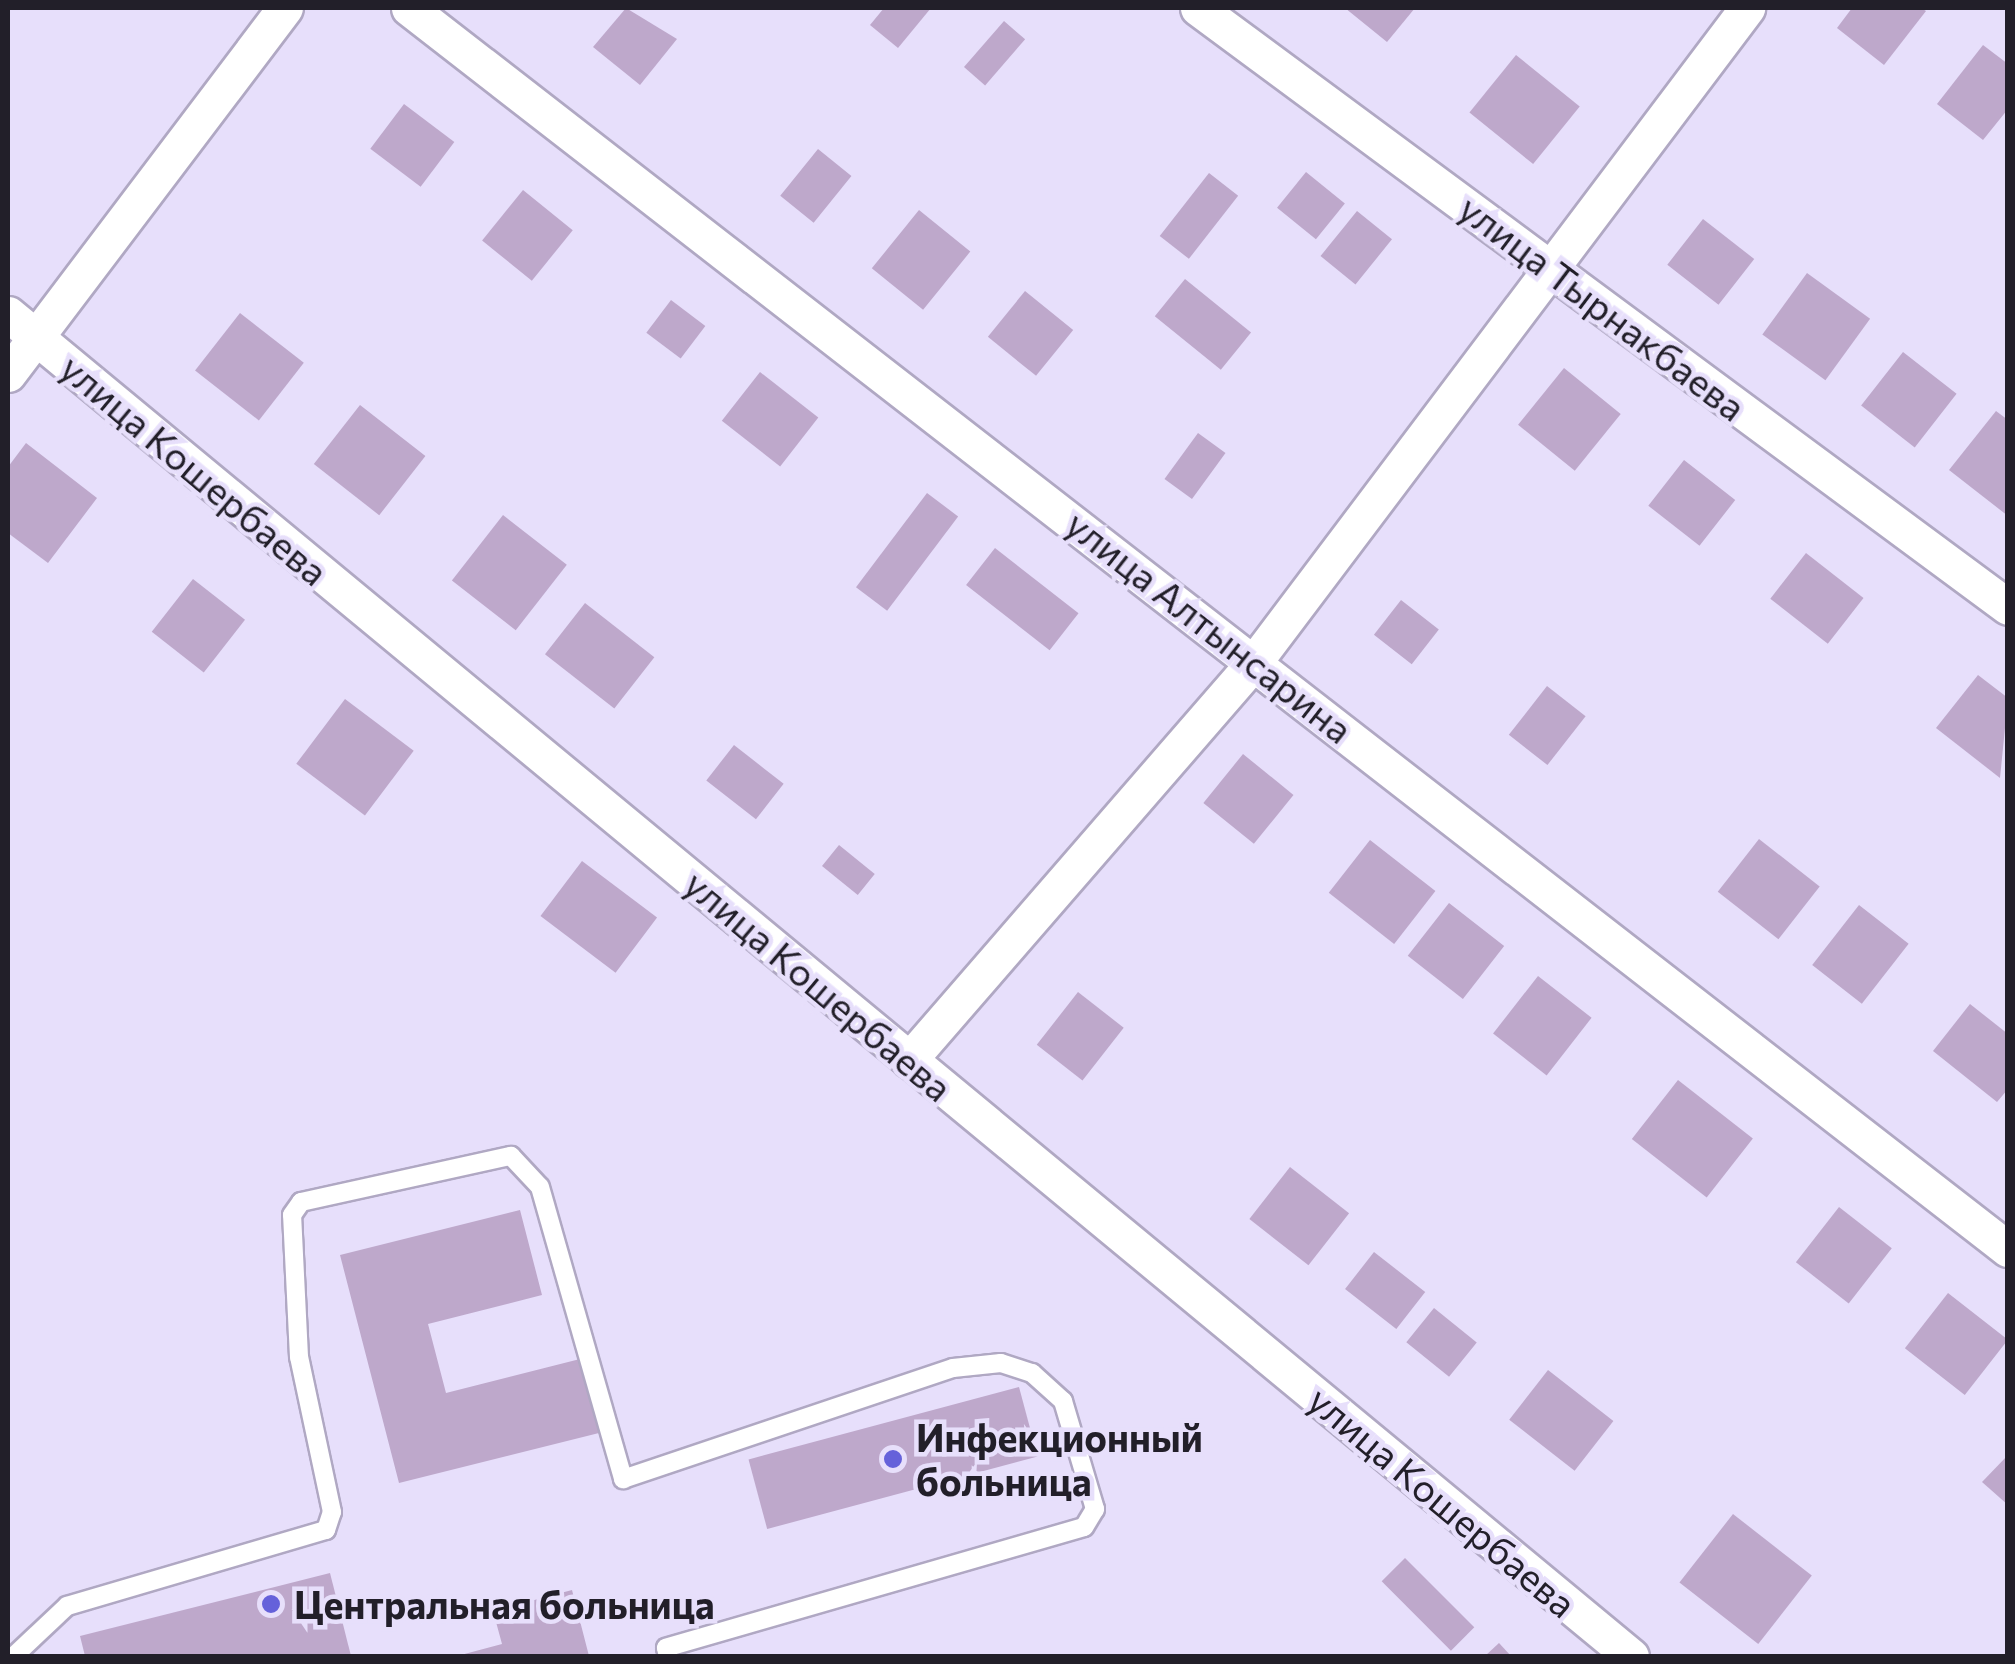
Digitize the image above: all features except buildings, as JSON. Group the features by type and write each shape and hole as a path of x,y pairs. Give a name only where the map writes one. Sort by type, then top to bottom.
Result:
{"street":[{"path":"8,374 285,8"},
{"name":"улица Алтынсарина","path":"409,8 1255,661 2008,1250"},
{"name":"улица Тырнакбаева","path":"1198,8 2008,607"},
{"path":"909,1060 1255,661 1554,272 1748,8"},
{"name":"улица Кошербаева","path":"8,314 1630,1656"}],"lane":[{"path":"14,1656 67,1606 326,1530 332,1512 298,1357 292,1215 301,1202 511,1156 540,1187 623,1479 953,1368 1001,1362 1044,1381 1063,1401 1095,1508 1084,1527 666,1648 668,1656"}],"place":[{"name":"Инфекционный больница","path":"893,1459"},
{"name":"Центральная больница","path":"271,1604"}]}
